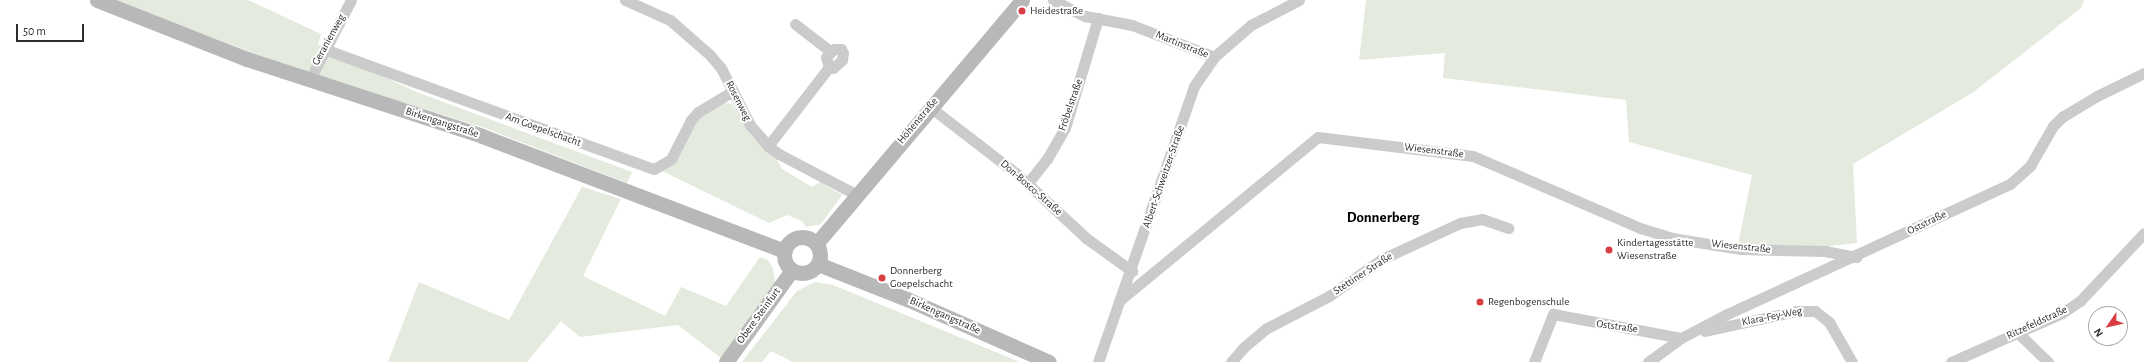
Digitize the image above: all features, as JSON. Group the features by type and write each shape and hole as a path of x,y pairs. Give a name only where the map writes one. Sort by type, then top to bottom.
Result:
{"street":[{"name":"Birkengangstraße","path":"97,0 309,80 482,136 784,252"},
{"name":"Geranienweg","path":"309,80 324,49 352,0"},
{"name":"Rosenweg","path":"625,0 670,20 689,35 721,68 750,125 768,146 779,154 857,195"},
{"name":"Höhenstraße","path":"816,244 930,107 1022,0"},
{"name":"Martinstraße","path":"1053,0 1073,12 1132,25 1214,57 1250,25 1298,0"},
{"name":"Fröbelstraße","path":"1028,183 1047,159 1065,128 1098,18"},
{"path":"768,146 828,67 838,65 843,57 841,49 830,51 795,24"},
{"name":"Am Goepelschacht","path":"324,49 654,169 671,159 691,120 698,112 733,91"},
{"name":"Albert-Schweitzer-Straße","path":"1120,300 1132,271 1194,86 1214,57"},
{"name":"Oststraße","path":"1648,362 1686,336 1725,316 1856,257 2010,184 2030,166 2053,126 2062,117 2144,73"},
{"name":"Don-Bosco-Straße","path":"930,107 1028,183 1086,238 1132,271"},
{"name":"Wiesenstraße","path":"1120,300 1318,136 1473,156 1660,236 1741,249 1825,251 1856,257"},
{"name":"Stettiner Straße","path":"1231,362 1244,347 1267,328 1329,296 1382,259 1460,223 1482,218 1508,228"},
{"name":"Ritzefeldstraße","path":"1951,362 2062,313 2080,301 2144,233"},
{"path":"798,237 805,237 816,244 820,254 818,264 804,273 792,270 785,262 784,252 787,245 798,237"},
{"name":"Birkengangstraße","path":"818,264 907,299 1049,362"},
{"name":"Obere Steinfurt","path":"726,362 792,270"},
{"path":"1098,362 1120,300"},
{"name":"Klara-Fey-Weg","path":"1686,336 1809,310 1815,311 1829,322 1852,362"},
{"name":"Oststraße","path":"1534,362 1553,314 1686,336"},
{"path":"2018,333 2048,362"}],"shaded area":[{"path":"116,0 248,0 321,34 318,45 414,91 632,172 627,183 485,128 286,66"},
{"path":"1366,0 2084,0 2081,8 1972,93 1853,164 1857,243 1801,249 1738,245 1752,175 1629,142 1626,100 1443,78 1445,53 1359,60"},
{"path":"723,99 725,103 732,104 750,134 777,159 782,169 812,187 820,182 842,195 821,224 806,227 802,221 787,215 769,223 662,171 694,120"},
{"path":"582,187 621,199 583,276 665,316 681,287 726,306 760,257 768,260 773,268 775,283 721,358 678,325 580,337 561,321 527,362 388,362 419,282 509,320"},
{"path":"815,282 833,285 1020,362 793,362 771,351 762,362 742,362 797,291"}],"place":[{"name":"Heidestraße","path":"1022,11"},
{"name":"Kindertagesstätte Wiesenstraße","path":"1609,250"},
{"name":"Donnerberg Goepelschacht","path":"882,278"},
{"name":"Regenbogenschule","path":"1480,302"}],"district":[{"name":"Donnerberg","path":"1383,218"}]}
